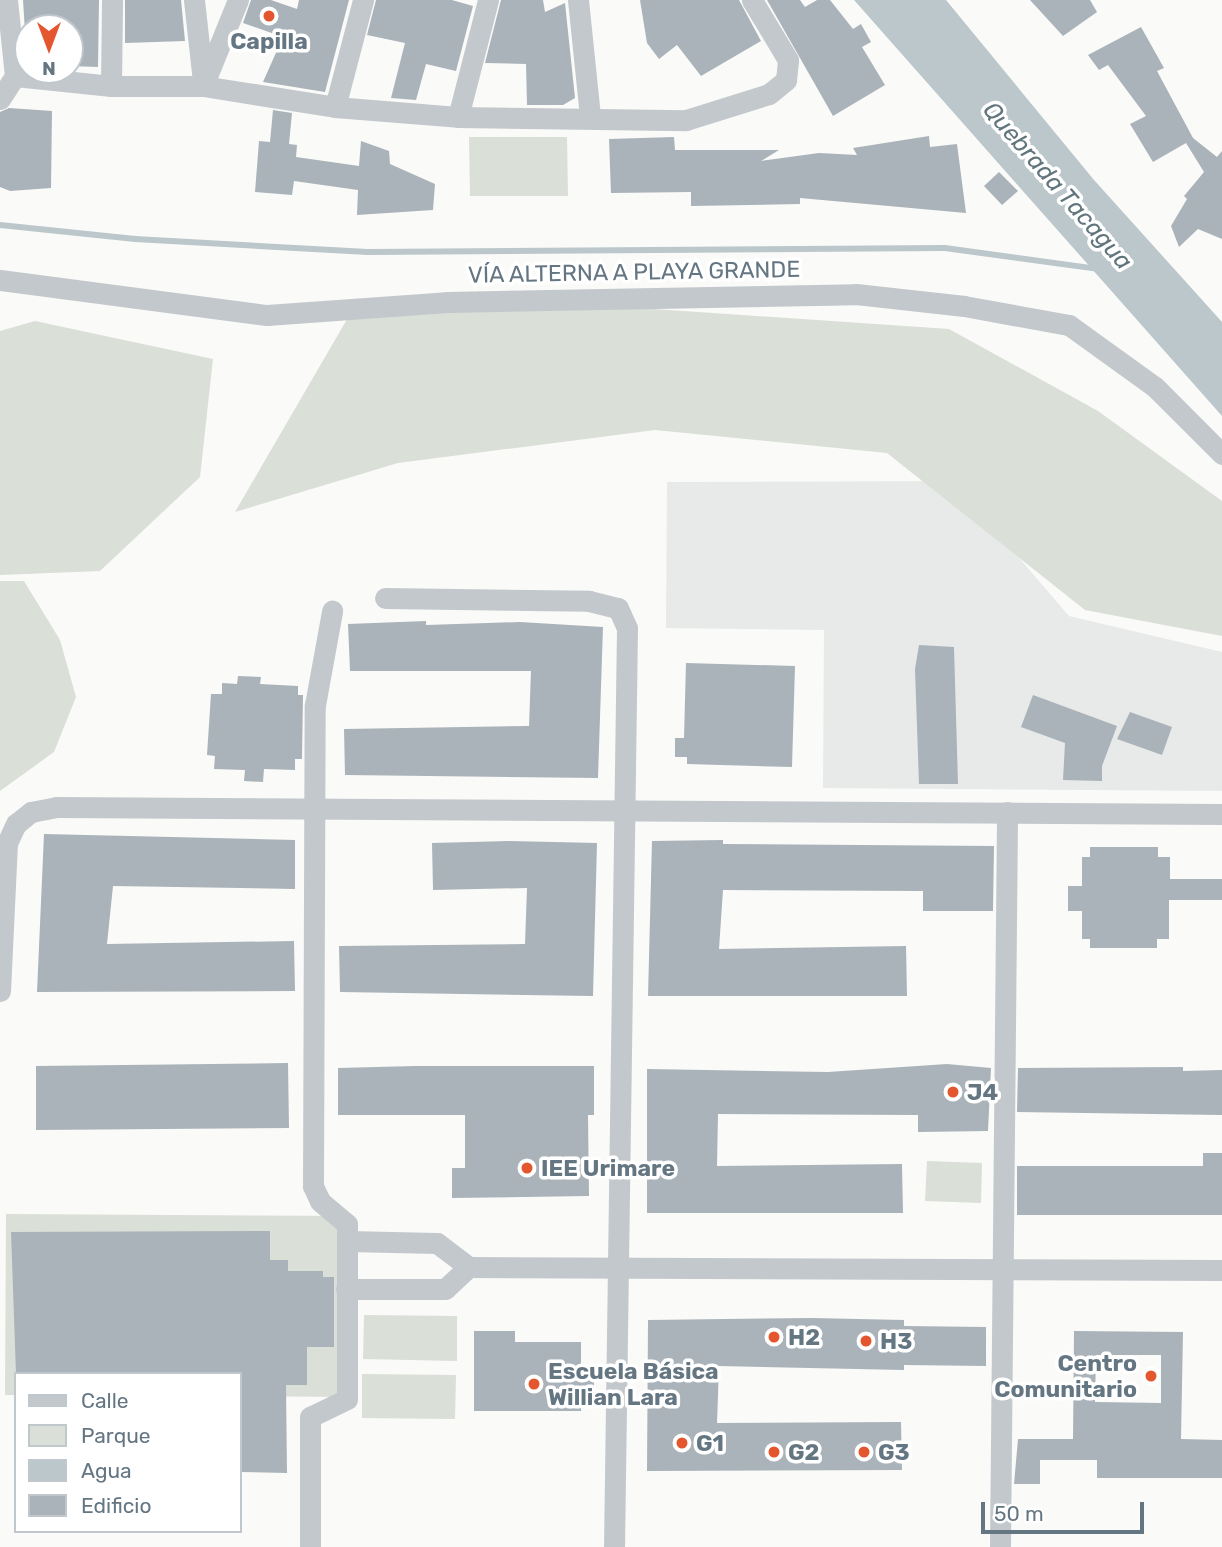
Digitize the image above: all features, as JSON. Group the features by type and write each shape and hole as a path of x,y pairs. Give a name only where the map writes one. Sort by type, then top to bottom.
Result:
{"street":[{"path":"7,0 14,66"},
{"path":"111,86 112,0"},
{"path":"194,0 203,86"},
{"path":"203,86 238,0"},
{"path":"335,107 363,0"},
{"path":"458,117 488,0"},
{"path":"578,0 590,117"},
{"path":"84,83 111,86 203,86 335,107 458,117 686,120 769,94 786,80 788,60 752,0"},
{"path":"0,99 14,78"},
{"name":"VÍA ALTERNA A PLAYA GRANDE","path":"0,280 267,315 447,302 856,293 964,306 1069,325 1114,354 1155,387 1222,454"},
{"path":"386,598 589,601 618,608 627,628 614,1547"},
{"path":"310,1547 310,1417 346,1399 346,1224 320,1201 313,1186 315,705 332,611"},
{"path":"0,991 7,843 16,824 31,812 56,807 316,811 623,808 1222,814"},
{"path":"1000,1547 1007,812"},
{"path":"347,1241 437,1243 469,1266 1002,1271 1222,1270"},
{"path":"346,1289 444,1289 469,1266"}],"shaded area":[{"path":"953,481 1069,616 1222,652 1222,791 823,788 824,630 666,628 667,482"}],"green space":[{"path":"469,137 567,137 568,196 470,196"},
{"path":"565,303 949,329 1098,411 1222,501 1222,636 1085,610 887,453 655,430 398,463 235,512 353,309"},
{"path":"35,321 213,359 200,477 100,571 0,575 0,331"},
{"path":"0,581 24,581 60,640 76,697 54,752 0,791"},
{"path":"927,1161 982,1163 981,1203 925,1201"},
{"path":"6,1214 352,1216 351,1397 242,1396 242,1372 14,1372 14,1395 5,1395"},
{"path":"364,1315 457,1316 457,1361 363,1359"},
{"path":"362,1374 456,1375 455,1419 362,1418"}],"water":[{"name":"Quebrada Tacagua","path":"854,0 946,0 1094,180 1222,322 1222,416"}],"building":[{"path":"23,0 99,0 98,67 84,66 84,14 24,14"},
{"path":"125,0 181,0 185,41 125,43"},
{"path":"251,0 271,0 297,9 299,0 349,0 325,92 263,82 283,37 243,23"},
{"path":"376,0 452,0 473,6 456,71 426,64 416,100 391,98 405,43 367,35"},
{"path":"501,0 543,0 545,12 565,3 575,98 563,105 527,105 526,64 485,63"},
{"path":"640,0 739,0 761,41 701,76 677,45 659,59 647,43"},
{"path":"767,0 800,0 805,7 817,0 830,0 853,29 861,24 871,42 862,47 885,85 833,116"},
{"path":"1030,0 1090,0 1097,12 1063,36"},
{"path":"1141,27 1164,68 1157,71 1193,138 1217,157 1222,151 1222,239 1198,229 1179,247 1171,226 1187,199 1184,196 1204,172 1186,143 1153,162 1130,124 1146,116 1108,65 1099,70 1088,55"},
{"path":"9,108 52,111 51,188 10,191 0,187 0,112"},
{"path":"273,110 292,113 289,144 297,145 296,157 359,166 361,141 389,151 390,164 435,184 433,210 357,215 358,190 294,181 292,195 255,192 259,141 270,142"},
{"path":"929,136 930,147 957,144 966,213 800,198 800,204 691,206 691,192 611,193 609,139 674,137 675,150 779,150 761,161 819,153 857,155 853,148"},
{"path":"999,172 1018,191 1002,205 984,186"},
{"path":"426,621 426,625 520,622 603,627 598,778 345,775 344,729 529,726 531,671 350,671 348,624"},
{"path":"919,645 954,647 958,784 919,784 915,669"},
{"path":"686,663 795,666 792,767 687,764 687,757 675,757 675,738 684,738"},
{"path":"238,676 261,677 260,684 298,686 298,695 303,695 302,759 295,759 295,770 264,769 263,782 244,781 245,770 214,769 215,756 207,755 211,694 222,694 222,683 237,684"},
{"path":"1033,695 1117,726 1102,766 1102,781 1063,780 1065,743 1021,727"},
{"path":"1130,712 1172,727 1162,755 1117,739"},
{"path":"44,834 295,840 295,889 113,886 107,944 294,941 295,991 37,992"},
{"path":"723,840 723,844 994,846 993,911 923,911 923,891 723,890 719,949 906,946 907,996 648,996 652,841"},
{"path":"432,843 597,843 593,996 340,992 339,946 525,944 527,888 433,890"},
{"path":"1090,847 1158,847 1158,857 1170,857 1170,879 1222,879 1222,900 1169,900 1169,939 1157,939 1157,948 1090,948 1090,939 1082,939 1082,911 1068,911 1068,886 1082,886 1082,857 1090,857"},
{"path":"288,1063 289,1128 36,1130 36,1066"},
{"path":"947,1064 991,1068 988,1131 918,1132 918,1115 718,1114 717,1166 902,1164 903,1213 647,1213 647,1069 828,1072"},
{"path":"594,1066 594,1115 588,1115 589,1196 452,1198 452,1168 465,1168 465,1115 338,1115 338,1068"},
{"path":"1183,1067 1183,1071 1222,1070 1222,1115 1017,1112 1018,1068"},
{"path":"1203,1153 1222,1153 1222,1215 1017,1215 1017,1166 1203,1166"},
{"path":"270,1231 270,1260 288,1260 288,1271 323,1271 323,1277 334,1277 334,1347 307,1347 307,1385 286,1385 287,1473 242,1472 242,1372 16,1372 11,1232"},
{"path":"648,1320 904,1320 904,1326 986,1327 986,1366 904,1365 904,1370 719,1366 717,1423 901,1422 902,1470 647,1471"},
{"name":"Escuela Básica Willian Lara","path":"474,1331 515,1331 515,1342 581,1342 581,1371 594,1371 594,1398 581,1398 581,1411 474,1411"},
{"path":"1074,1331 1183,1332 1181,1439 1222,1440 1222,1478 1097,1478 1097,1460 1040,1460 1040,1484 1014,1484 1018,1439 1073,1439","holes":["1096,1355 1161,1355 1161,1403 1095,1402"]}],"waterway":[{"name":"Quebrada Tacagua","path":"0,225 135,239 368,252 945,248 1098,269"}],"place":[{"name":"Capilla","path":"269,16"},
{"name":"J4","path":"953,1092"},
{"name":"IEE Urimare","path":"527,1168"},
{"name":"H2","path":"774,1337"},
{"name":"H3","path":"866,1341"},
{"name":"Centro Comunitario","path":"1151,1376"},
{"name":"Escuela Básica Willian Lara","path":"534,1384"},
{"name":"G1","path":"682,1443"},
{"name":"G2","path":"774,1452"},
{"name":"G3","path":"864,1452"}]}
